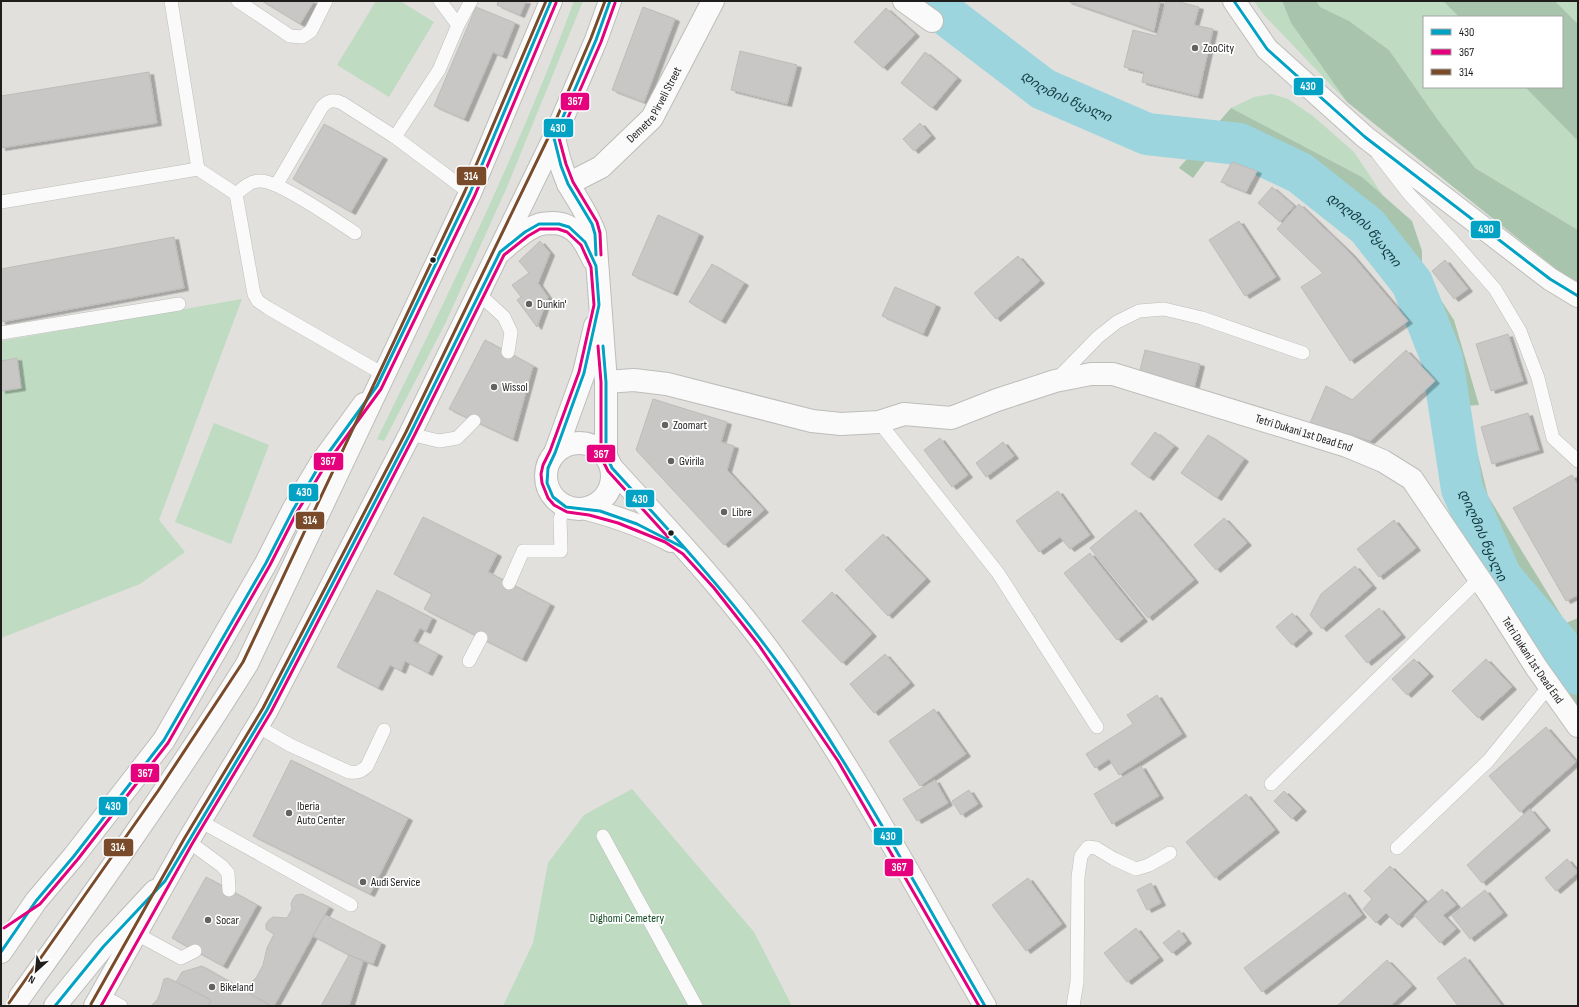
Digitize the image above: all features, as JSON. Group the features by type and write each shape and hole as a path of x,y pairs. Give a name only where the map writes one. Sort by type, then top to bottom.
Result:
{"main road":[{"path":"20,997 206,730 247,664 380,380 470,193 551,1"},
{"path":"98,1000 164,881 257,726 410,434 500,252 554,138 596,40 610,1"},
{"name":"Demetre Pirveli Street","path":"568,184 601,166 652,118 713,1"},
{"path":"904,1 932,21"},
{"path":"1234,1 1267,49 1365,137 1550,278 1578,296"},
{"path":"554,138 561,166 568,184 592,224 595,234 596,266 606,382 609,462 613,479 611,489 608,494 597,505 587,509 576,510 565,507 556,501 550,493 546,482 546,472 549,462 555,453 584,373 599,305"},
{"path":"500,252 525,232 539,224 559,224 577,232 585,242 596,266"},
{"name":"Tetri Dukani 1st Dead End","path":"879,422 904,414 951,418 997,400 1055,381 1091,374 1113,374 1347,446 1383,461 1412,479 1536,667 1578,726"},
{"path":"1,952 36,901 74,856 164,740 266,563 293,510 321,463 380,380"},
{"path":"606,382 634,380 661,383 812,421 841,424 879,422"},
{"path":"555,453 564,446 575,443 586,443 597,448 714,581 743,617 781,667 843,760 985,1006"},
{"path":"587,509 620,518 649,529 684,548"},
{"path":"55,1006 103,947 164,881"},
{"path":"1,924 36,901"}],"lane":[{"path":"171,1 198,169"},
{"path":"238,1 290,36 302,37 311,31 326,1"},
{"path":"440,1 458,25"},
{"path":"395,137 439,70 458,25 471,1"},
{"path":"277,184 322,107 327,102 335,100 395,137 470,193"},
{"path":"1365,137 1408,194 1452,240 1495,290 1520,330 1538,378 1553,438 1578,461"},
{"path":"1,202 198,169 236,194 254,294 258,301 380,380"},
{"path":"236,194 244,186 260,181 277,184 355,233"},
{"path":"479,294 504,318 511,332 508,352"},
{"path":"1,333 178,304"},
{"path":"1055,381 1098,337 1117,322 1139,311 1164,308 1202,318 1303,353"},
{"path":"410,434 438,441 457,438 474,421"},
{"path":"879,422 998,573 1097,727"},
{"path":"509,583 523,551 561,551 560,519 565,507"},
{"path":"1271,784 1479,579"},
{"path":"469,661 481,638"},
{"path":"1397,848 1488,761 1550,685"},
{"path":"257,726 290,745 349,772 355,773 362,771 367,766 384,730"},
{"path":"200,821 351,905"},
{"path":"603,836 696,1006"},
{"path":"188,841 222,866 228,873 229,890"},
{"path":"1073,1006 1077,982 1078,877 1081,856 1088,847 1096,848 1114,859 1136,869 1149,865 1170,853"},
{"path":"135,933 181,958 195,951"},
{"path":"98,1000 121,1006"}],"green space":[{"path":"376,1 400,1 434,22 389,97 337,65"},
{"path":"574,1 583,1 507,187 445,324 384,441 377,439 482,222 553,57"},
{"path":"1254,1 1282,1 1291,23 1347,102 1263,14"},
{"path":"1282,1 1316,1 1320,7 1349,21 1389,50 1438,120 1475,168 1578,230 1578,285 1347,102 1291,23"},
{"path":"1316,1 1443,1 1458,16 1423,16 1423,88 1526,88 1578,141 1578,230 1475,168 1438,120 1389,50 1349,21 1319,7"},
{"path":"1443,1 1555,1 1578,24 1578,141 1526,88 1563,88 1563,16 1458,16"},
{"path":"1555,1 1578,1 1578,24"},
{"path":"1272,94 1288,99 1313,116 1354,152 1384,197 1362,177 1231,108 1254,97"},
{"path":"1231,108 1362,177 1412,221 1422,251 1422,271 1454,320 1479,405 1466,406 1488,496 1566,623 1578,618 1578,716 1451,521 1461,517 1451,490 1438,390 1430,356 1420,345 1415,316 1324,203 1274,174 1222,155 1207,159 1193,178 1179,168"},
{"path":"242,299 159,520 185,552 140,584 1,638 1,341"},
{"path":"214,423 269,445 231,544 175,522"},
{"name":"Dighomi Cemetery","path":"632,789 754,932 792,1006 503,1006 533,943 548,863 584,815"}],"building":[{"path":"262,1 314,1 300,24"},
{"path":"498,1 526,1 520,15 497,5"},
{"path":"1067,1 1160,1 1154,31"},
{"path":"1166,1 1176,1 1199,7 1194,25 1213,29 1198,96 1142,82 1144,72 1124,67 1133,30 1157,36"},
{"path":"476,7 515,23 502,56 493,52 464,119 434,106"},
{"path":"643,7 675,19 644,102 612,90"},
{"path":"886,8 915,34 883,68 854,42"},
{"path":"740,51 797,65 787,104 731,90"},
{"path":"925,52 957,78 932,108 901,83"},
{"path":"149,72 157,123 1,148 1,96"},
{"path":"920,123 931,136 914,151 903,139"},
{"path":"324,124 383,157 351,212 293,179"},
{"path":"1232,162 1257,171 1246,192 1221,182"},
{"path":"1272,187 1294,206 1280,222 1258,203"},
{"path":"1299,204 1351,254 1408,321 1350,361 1301,287 1323,273 1277,229"},
{"path":"658,215 699,234 673,293 632,275"},
{"path":"1239,221 1276,277 1245,296 1209,240"},
{"path":"174,237 184,288 1,322 1,269"},
{"path":"540,241 550,253 538,283 548,297 537,327 517,300 521,297 512,285 529,273 519,261"},
{"path":"1018,256 1040,281 996,319 974,293"},
{"path":"1445,260 1468,289 1454,299 1432,271"},
{"path":"712,264 744,283 721,321 689,302"},
{"path":"895,287 936,305 923,334 882,316"},
{"path":"1508,334 1523,381 1491,391 1476,344"},
{"name":"Wissol","path":"485,340 533,366 513,439 449,409"},
{"path":"1145,350 1200,364 1194,388 1139,374"},
{"path":"1406,350 1435,381 1370,441 1310,423 1326,386 1352,400"},
{"path":"17,358 21,388 1,391 1,361"},
{"path":"653,399 727,422 721,442 734,446 727,470 764,510 724,545 636,450"},
{"path":"1528,413 1539,450 1492,464 1481,427"},
{"path":"1155,432 1174,446 1149,478 1131,464"},
{"path":"1208,435 1244,459 1217,498 1181,473"},
{"path":"940,438 968,475 952,487 924,450"},
{"path":"1003,442 1014,456 986,477 976,463"},
{"path":"1572,475 1578,486 1578,595 1566,601 1513,508"},
{"path":"1058,491 1090,535 1070,549 1060,537 1039,552 1016,521"},
{"path":"1136,510 1194,580 1148,618 1090,548"},
{"path":"423,517 497,554 488,572 550,604 522,659 424,609 432,594 394,574"},
{"path":"1224,518 1247,543 1216,570 1194,545"},
{"path":"1394,520 1416,548 1379,577 1357,549"},
{"path":"883,534 926,579 888,616 845,570"},
{"path":"1090,553 1143,619 1117,640 1064,573"},
{"path":"1355,566 1372,586 1322,629 1310,615 1321,594"},
{"path":"377,590 432,618 426,631 420,628 413,641 438,654 428,673 405,661 401,671 390,665 378,688 337,667"},
{"path":"832,592 872,634 842,663 802,621"},
{"path":"1379,608 1401,635 1367,663 1345,636"},
{"path":"1292,613 1308,631 1292,645 1276,627"},
{"path":"885,654 910,683 874,713 850,684"},
{"path":"1414,659 1429,674 1407,695 1392,679"},
{"path":"1486,659 1512,687 1478,718 1452,691"},
{"path":"1157,695 1182,734 1119,775 1109,759 1095,768 1086,754 1133,724 1127,715"},
{"path":"934,709 966,754 920,786 889,741"},
{"path":"1546,727 1576,762 1520,812 1489,776"},
{"path":"291,760 408,818 370,894 253,836"},
{"path":"1141,766 1159,796 1112,824 1094,794"},
{"path":"935,780 948,803 917,821 903,799"},
{"path":"969,790 978,804 961,815 952,801"},
{"path":"1284,791 1302,809 1292,819 1274,801"},
{"path":"1246,794 1275,830 1215,878 1186,842"},
{"path":"1530,809 1546,828 1482,883 1467,865"},
{"path":"1567,859 1578,872 1556,891 1545,878"},
{"path":"1390,866 1424,900 1398,925 1386,913 1376,923 1363,909 1372,899 1364,891"},
{"path":"206,877 257,905 223,966 172,938"},
{"path":"1028,878 1062,924 1026,951 992,905"},
{"path":"1151,883 1161,903 1147,910 1137,890"},
{"path":"1442,889 1456,905 1443,915 1456,929 1440,943 1414,915"},
{"path":"1485,890 1503,913 1470,939 1452,916"},
{"path":"1345,892 1362,915 1262,992 1244,968"},
{"path":"302,894 329,907 274,1006 271,1006 247,992 246,989 248,985 256,978 263,965 267,948 274,934 266,929 266,924 273,917 287,918 292,909 291,904 293,899 296,895"},
{"path":"325,915 381,943 373,964 349,955 313,936"},
{"path":"1136,928 1159,958 1127,982 1104,953"},
{"path":"1179,930 1187,941 1172,953 1163,943"},
{"path":"349,955 363,961 349,1006 321,1006"},
{"path":"1465,957 1502,1006 1458,1006 1437,978"},
{"path":"1387,960 1412,986 1390,1006 1337,1006"},
{"name":"Bikeland","path":"202,966 271,1006 208,1006 211,1000 176,982 182,972"},
{"name":"Bikeland","path":"168,978 211,1000 208,1006 151,1006 157,1000 164,979"}],"waterway":[{"name":"დიღმის წყალი","path":"928,1 1043,89 1147,134 1239,144 1300,173 1367,226 1412,283 1442,359 1462,489 1501,577 1558,644 1578,674"}],"transit line":[{"name":"314","path":"9,1003 158,791 243,662 465,191 546,1"},
{"name":"430","path":"1,952 36,901 74,856 164,740 266,563 293,510 321,463 377,386 470,193 551,1"},
{"name":"314","path":"91,1004 184,839 263,708 406,432 549,136 591,38 605,1"},
{"name":"430","path":"596,255 595,234 592,224 568,184 561,166 554,138 596,40 610,1"},
{"name":"430","path":"1234,1 1267,49 1365,137 1550,279 1578,296"},
{"name":"367","path":"4,928 40,904 78,859 168,743 270,565 297,512 325,466 381,389 475,195 556,3"},
{"name":"367","path":"601,255 600,233 597,222 573,182 566,164 559,138 601,42 615,3"},
{"name":"430","path":"55,1006 103,947 165,881 267,710 410,434 500,252 525,232 539,224 559,224 569,227 585,242 596,266 599,305 584,373 555,453 548,468 547,483 553,497 566,507 600,511 637,524 684,548"},
{"name":"367","path":"101,1006 192,844 271,712 414,436 504,255 528,236 540,229 558,229 567,232 581,245 591,267 594,305 579,372 550,451 543,465 541,474 542,483 548,498 554,505 567,512 589,515 618,523 665,542 683,554 714,588 758,644 838,761 979,1006"},
{"name":"367","path":"598,346 601,382 601,457 608,471 668,537"},
{"name":"430","path":"603,346 606,382 606,455 612,468 678,540 721,590 781,667 836,749 862,791 985,1006"}],"place":[{"name":"ZooCity","path":"1195,48"},
{"name":"Dunkin'","path":"529,304"},
{"name":"Wissol","path":"494,387"},
{"name":"Zoomart","path":"665,425"},
{"name":"Gvirila","path":"671,461"},
{"name":"Libre","path":"724,512"},
{"name":"Iberia Auto Center","path":"289,813"},
{"name":"Audi Service","path":"363,882"},
{"name":"Socar","path":"208,920"},
{"name":"Bikeland","path":"212,987"}]}
